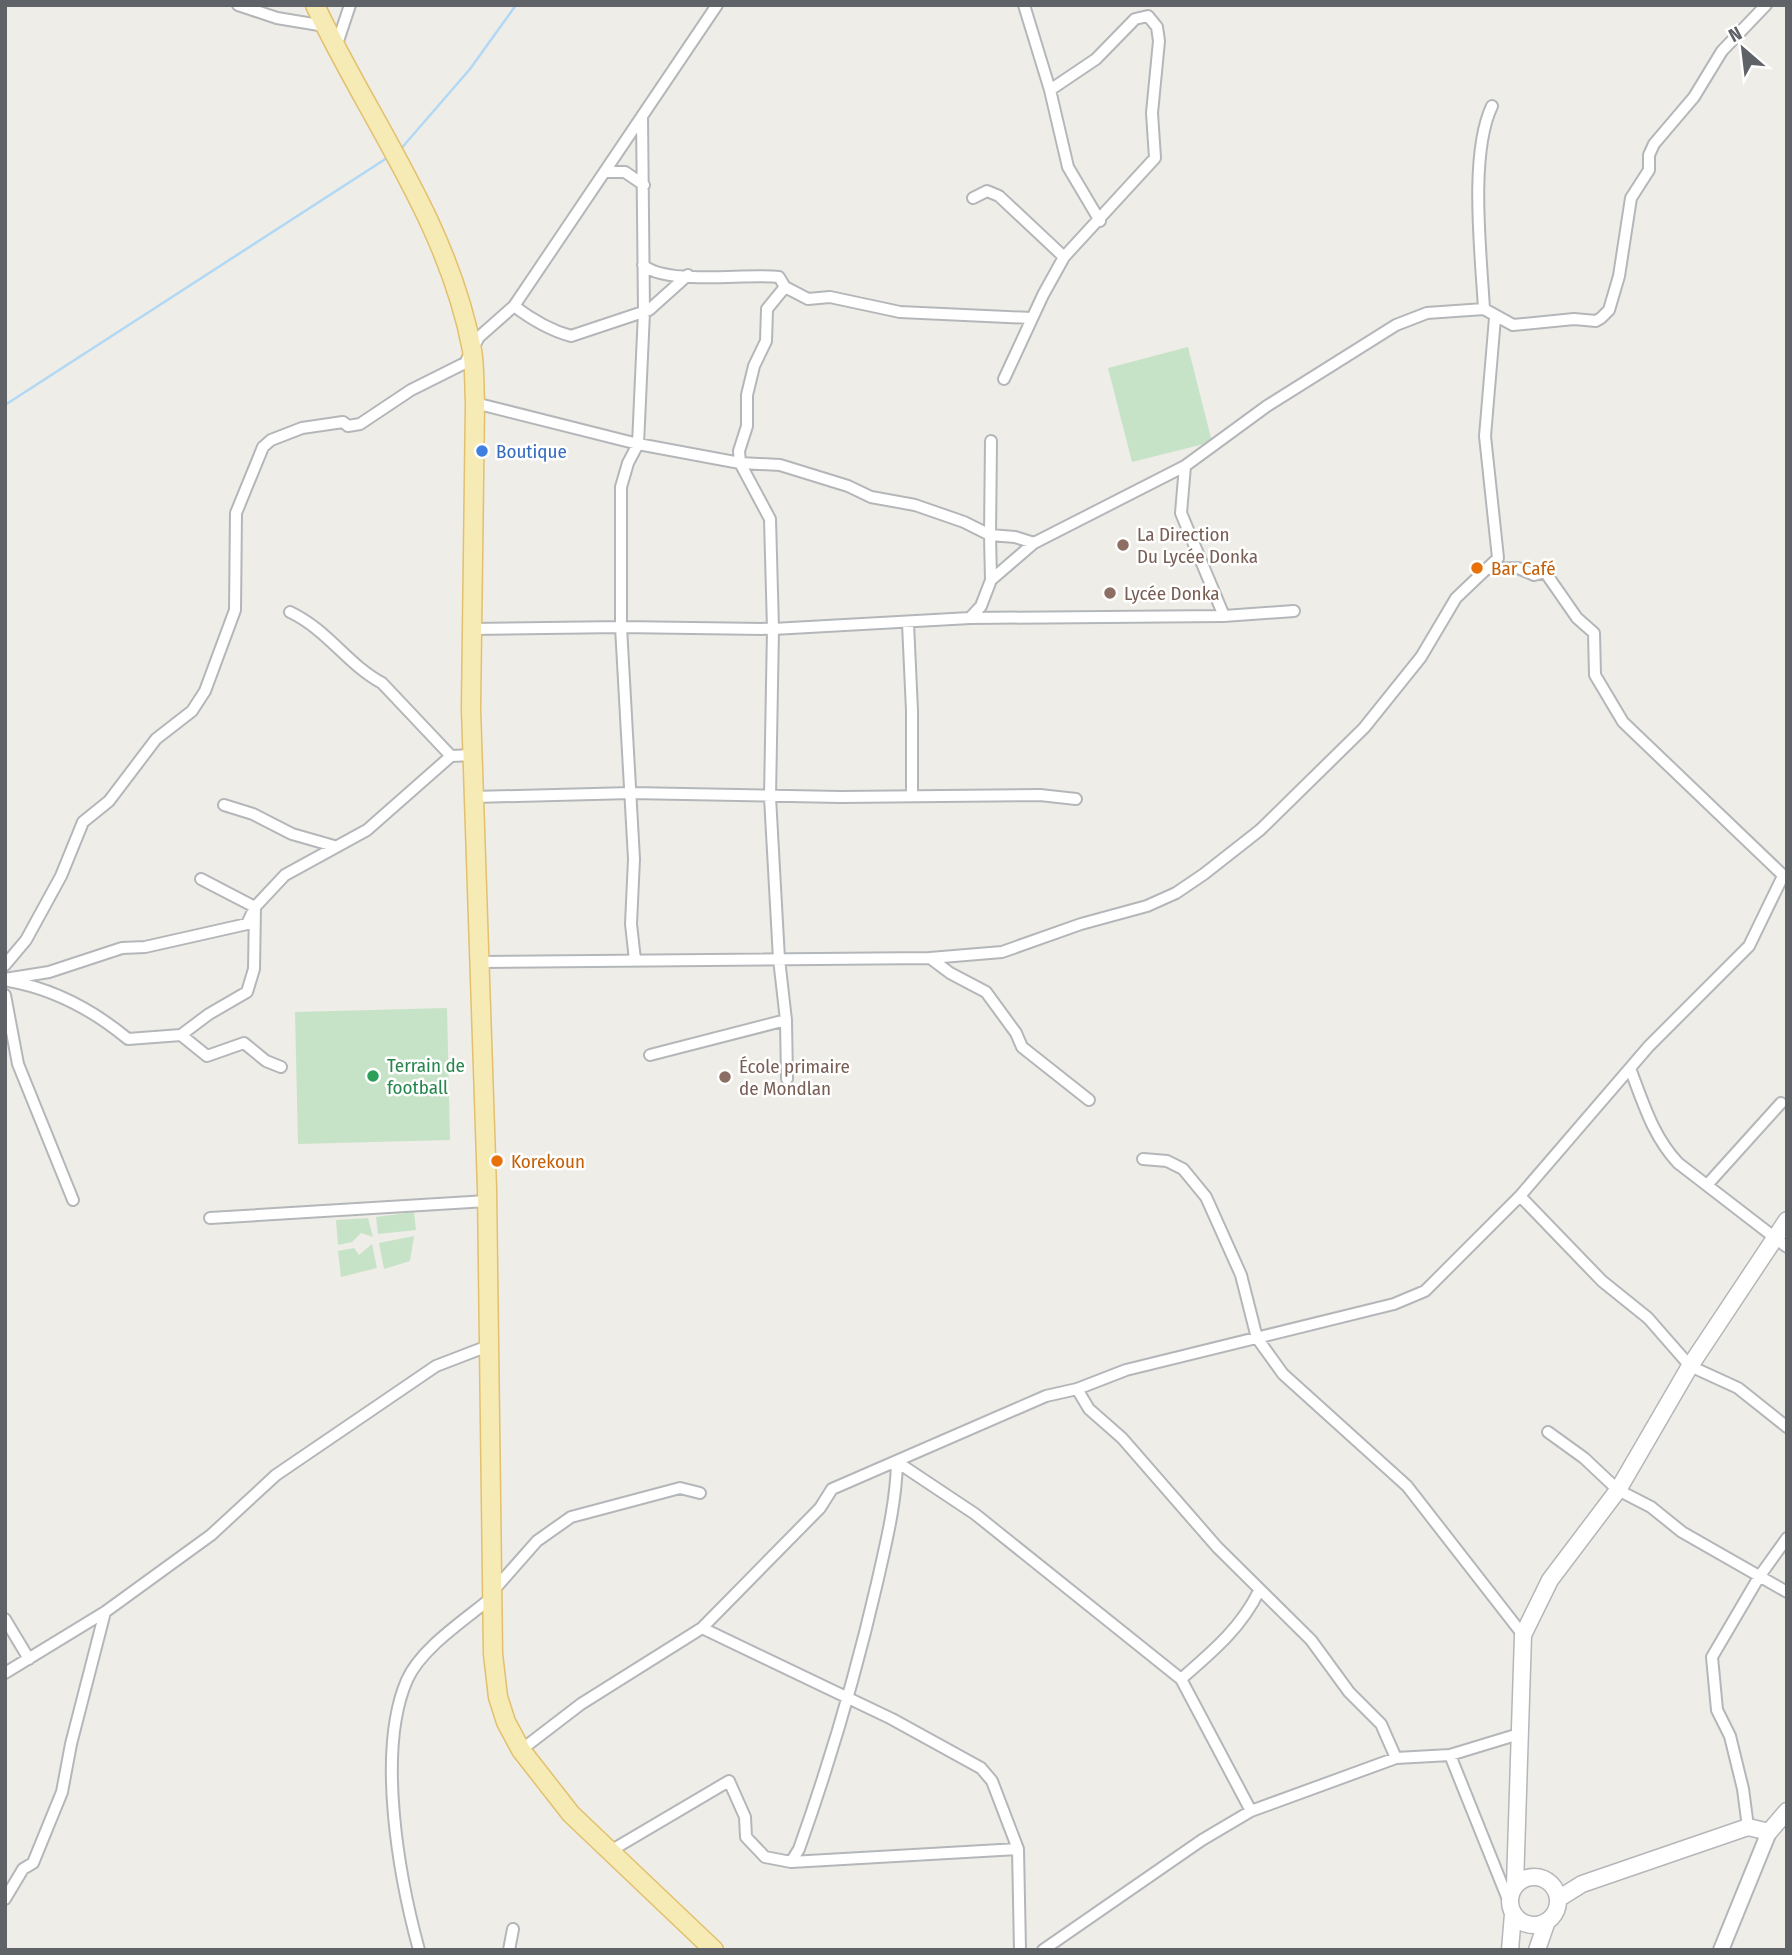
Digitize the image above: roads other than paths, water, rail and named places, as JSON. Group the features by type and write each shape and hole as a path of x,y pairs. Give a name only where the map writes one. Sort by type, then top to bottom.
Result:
{"main road":[{"path":"315,5 395,151 435,231 464,314 472,353 475,403 471,629 473,755 487,1201 491,1596 498,1697 506,1722 521,1750 571,1814 612,1850 714,1950"},
{"path":"1510,1950 1511,1908 1516,1885 1523,1635 1549,1580 1618,1490 1690,1367 1781,1243 1787,1220"},
{"path":"1558,1899 1582,1884 1748,1827 1769,1832 1787,1811"},
{"path":"1516,1844 1558,1899 1556,1912 1547,1921 1537,1950"},
{"path":"1516,1885 1526,1878 1582,1884"},
{"path":"1511,1908 1529,1925 1547,1921"}],"street":[{"path":"238,5 277,18 325,26"},
{"path":"5,965 26,940 54,888 83,822 108,801 165,730 192,711 205,691 235,610 236,513 267,443 284,434 325,423 343,422 348,426 360,424 411,390 465,363 479,337 514,306 717,5"},
{"path":"1024,5 1050,90 1068,167 1100,221"},
{"path":"991,580 1034,543 1185,466 1267,406 1396,325 1427,313 1484,309 1495,318 1513,325 1574,319 1595,321 1609,310 1628,232 1630,198 1649,170 1649,155 1654,144 1694,97 1723,51 1766,5"},
{"path":"336,47 346,9"},
{"path":"1004,379 1023,344 1031,318 1065,257 1118,202 1132,180 1155,158 1152,113 1159,41 1157,27 1148,16 1135,19 1096,59 1050,90"},
{"path":"1484,309 1478,174 1485,121 1492,106"},
{"path":"635,960 631,924 634,859 621,627 621,486 628,463 638,444 644,312 642,116"},
{"path":"605,172 625,172 636,176 644,185"},
{"path":"973,198 987,191 999,197 1065,257"},
{"path":"643,265 649,270 668,275 779,276 785,287 808,299 830,297 900,312 1031,318"},
{"path":"514,306 535,322 544,323 570,335 644,312 688,275"},
{"path":"785,287 767,309 766,341 754,366 747,395 747,426 739,451 740,463 771,519 773,629 770,797 779,959 786,1020 787,1079"},
{"path":"481,962 930,958 1002,952 1081,924 1147,906 1176,893 1261,830 1364,728 1421,657 1456,598 1498,558 1485,436 1495,318"},
{"path":"475,403 638,444 740,463 780,466 848,486 871,497 915,505 964,522 990,536 1015,537 1034,543"},
{"path":"970,618 981,606 991,580 992,441"},
{"path":"1185,466 1181,513 1224,616"},
{"path":"521,1750 580,1704 702,1628 820,1507 832,1489 1046,1396 1077,1390 1126,1370 1394,1304 1425,1291 1520,1196 1632,1070 1649,1046 1749,946 1785,877 1623,722 1595,675 1594,633 1577,618 1545,572 1534,575 1518,568 1486,569"},
{"path":"471,629 773,629 970,618 1224,616 1294,611"},
{"path":"290,612 331,639 368,676 382,683 451,756"},
{"path":"908,623 912,796"},
{"path":"5,979 49,972 122,948 145,947 247,924 255,907 285,875 367,830 451,756 473,755"},
{"path":"474,797 631,793 770,797 1040,795 1076,799"},
{"path":"224,805 253,814 292,834 334,846"},
{"path":"201,879 255,907"},
{"path":"5,979 35,986 68,999 105,1020 128,1039 181,1035 209,1014 247,992 254,969 255,907"},
{"path":"930,958 950,974 986,992 1016,1033 1022,1047 1089,1100"},
{"path":"5,995 18,1064 73,1200"},
{"path":"650,1055 786,1020"},
{"path":"181,1035 207,1056 244,1042 266,1061 281,1067"},
{"path":"1632,1070 1653,1129 1678,1163 1781,1243"},
{"path":"1707,1185 1781,1103"},
{"path":"1143,1159 1167,1161 1183,1169 1206,1197 1241,1275 1258,1338 1283,1374 1307,1392 1407,1486 1523,1635"},
{"path":"1520,1196 1602,1281 1648,1318 1690,1367 1738,1388 1787,1427"},
{"path":"209,1218 487,1201"},
{"path":"5,1673 105,1612 211,1535 276,1475 436,1366 488,1346"},
{"path":"1077,1390 1089,1409 1122,1438 1143,1466 1259,1591 1273,1599 1311,1640 1349,1692 1381,1724 1396,1758"},
{"path":"1548,1432 1584,1458 1618,1490 1651,1507 1682,1532 1787,1592"},
{"path":"897,1462 975,1514 1181,1679 1251,1811"},
{"path":"791,1863 815,1804 847,1700 896,1496 897,1462"},
{"path":"419,1950 397,1840 392,1773 397,1718 408,1679 436,1643 491,1596 537,1541 571,1517 680,1488 700,1493"},
{"path":"1748,1827 1743,1788 1730,1736 1717,1710 1712,1657 1759,1577 1787,1538"},
{"path":"1181,1679 1248,1615 1259,1591"},
{"path":"6,1893 23,1869 33,1863 62,1792 71,1744 105,1612"},
{"path":"5,1619 29,1660"},
{"path":"702,1628 847,1700 892,1718 981,1768 992,1781 1018,1849 1020,1950"},
{"path":"1043,1950 1251,1811 1396,1758 1450,1755 1519,1734"},
{"path":"1450,1755 1511,1908"},
{"path":"612,1850 729,1781 745,1817 746,1837 765,1857 791,1863 1018,1849"},
{"path":"1721,1950 1769,1832"},
{"path":"509,1950 513,1929"}],"waterway":[{"path":"399,151 470,69 516,5"},
{"path":"5,405 387,158"}],"place":[{"name":"Boutique","path":"482,451"},
{"name":"La Direction Du Lycée Donka","path":"1123,545"},
{"name":"Bar Café","path":"1477,568"},
{"name":"Lycée Donka","path":"1110,593"},
{"name":"Terrain de football","path":"373,1076"},
{"name":"École primaire de Mondlan","path":"725,1077"},
{"name":"Korekoun","path":"497,1161"}]}
